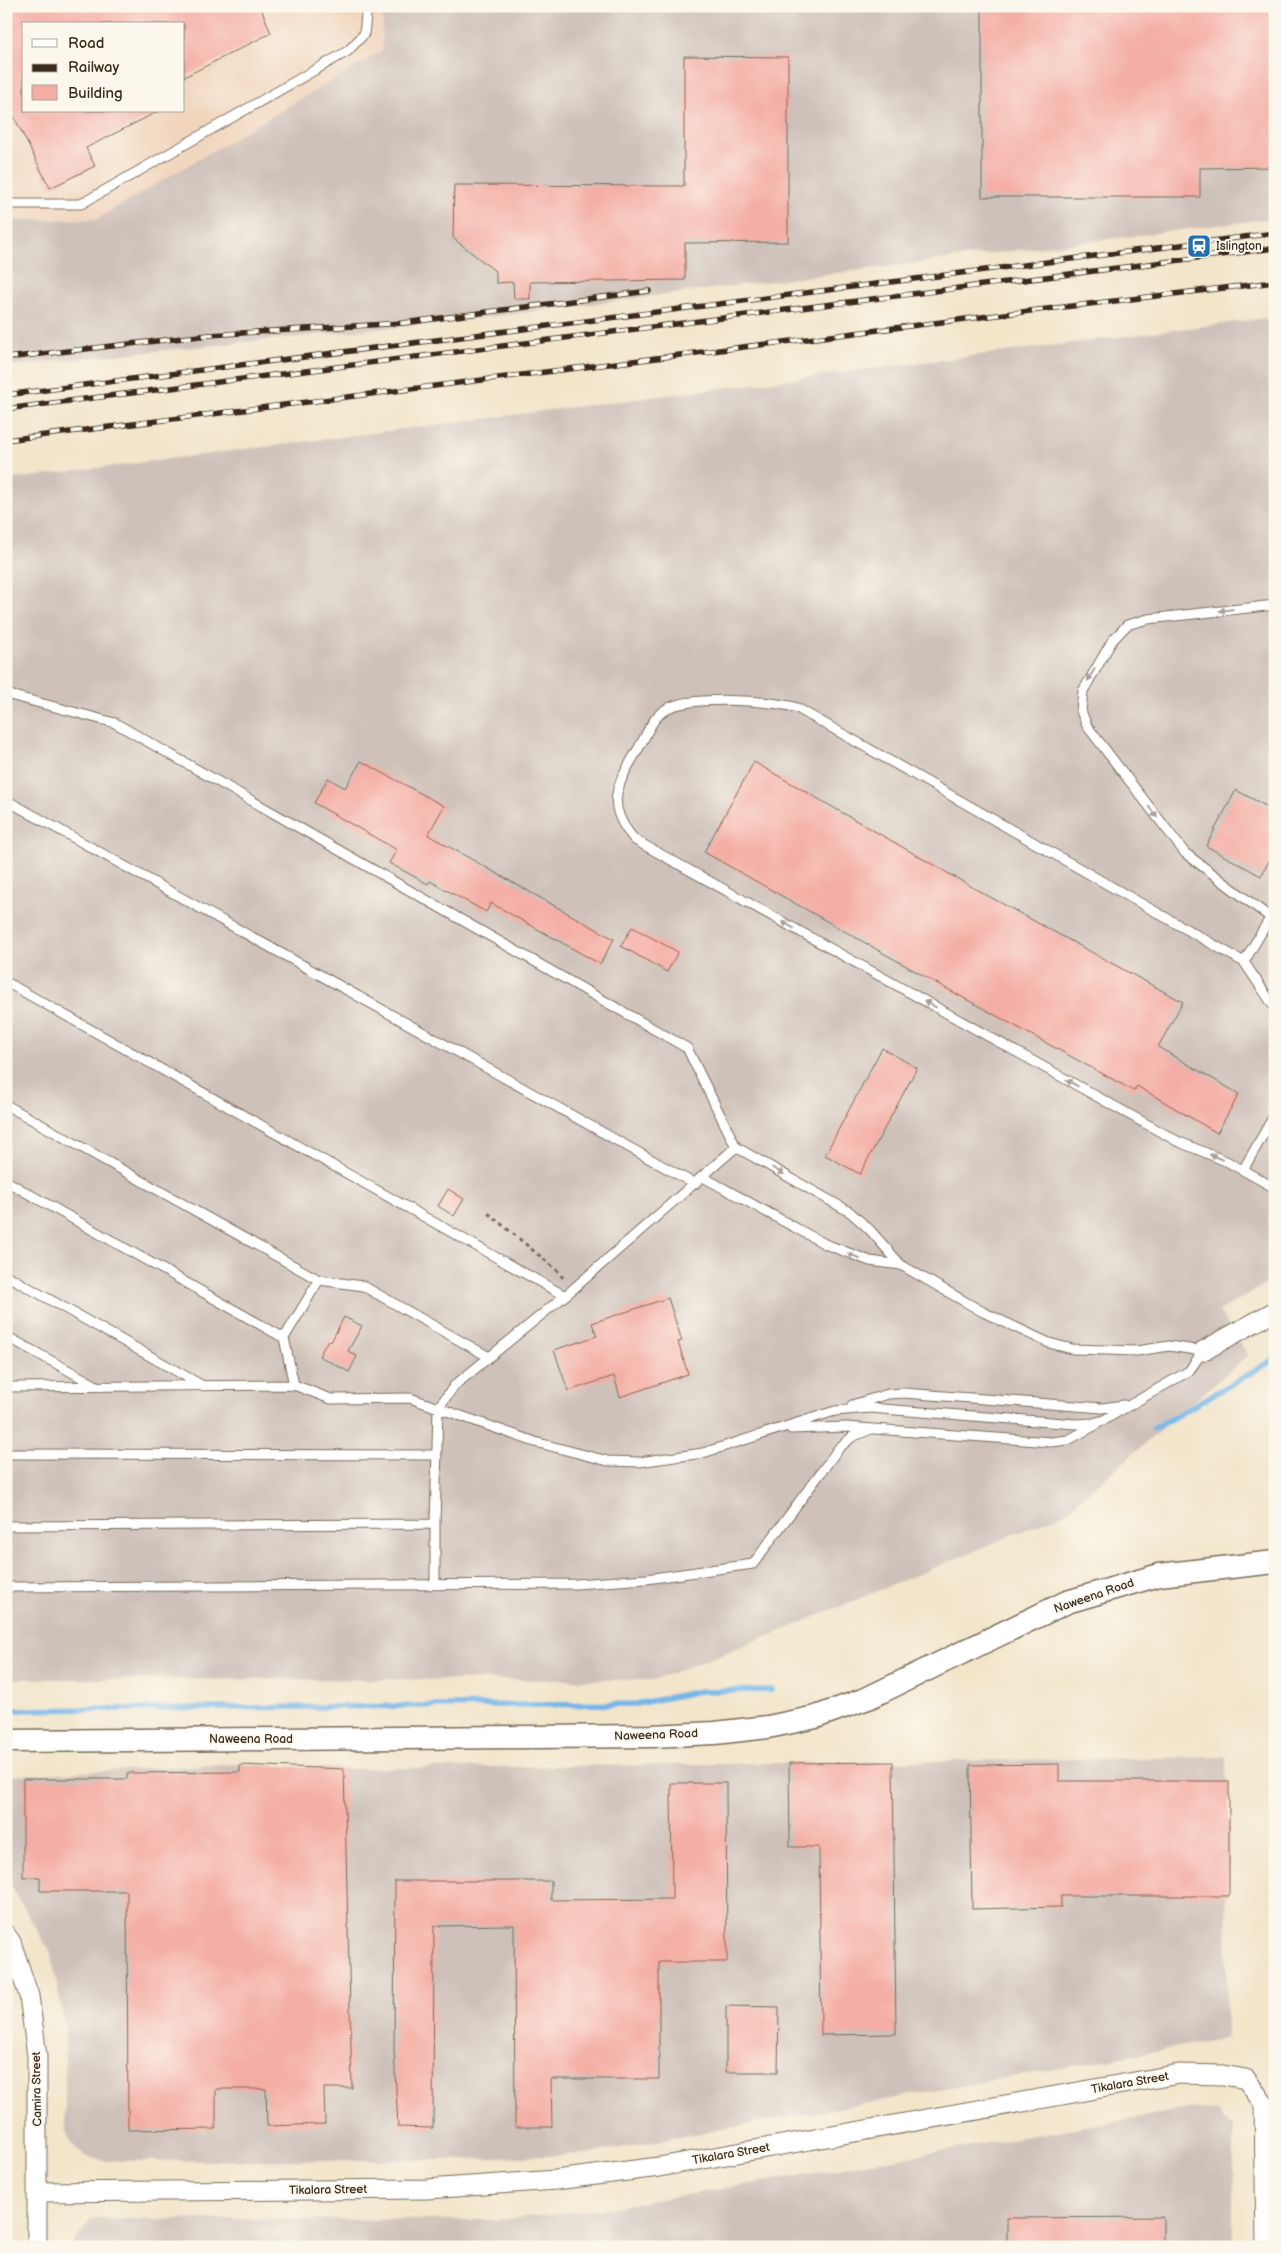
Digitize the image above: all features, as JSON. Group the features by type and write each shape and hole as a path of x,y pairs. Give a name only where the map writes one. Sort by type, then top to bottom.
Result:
{"street":[{"path":"1203,1351 1275,1311"},
{"name":"Naweena Road","path":"6,1741 652,1736 715,1733 768,1727 816,1717 868,1698 1068,1602 1159,1575 1275,1562"},
{"name":"Camira Street","path":"6,1935 11,1942 28,1996 37,2056 37,2247"},
{"name":"Tikalara Street","path":"37,2192 427,2189 556,2180 669,2165 1179,2074 1223,2075 1246,2078 1264,2104 1266,2247"}],"lane":[{"path":"6,204 81,204 348,51 364,34 367,6"},
{"path":"1244,962 1272,920 1186,853 1087,726 1083,719 1081,700 1087,682 1112,641 1128,625 1148,619 1275,605"},
{"path":"6,694 115,722 687,1048 736,1147 850,1212 869,1229 901,1265 983,1312 1049,1343 1072,1349 1137,1351 1169,1346 1203,1351 1189,1371 1068,1440 1059,1442 930,1432 818,1427 771,1432"},
{"path":"1275,1008 1244,962 797,708 784,704 695,701 664,710 652,723 619,782 616,809 621,824 635,840 1177,1141 1228,1162 1275,1188"},
{"path":"6,800 695,1184"},
{"path":"6,982 565,1296"},
{"path":"6,1105 318,1280 363,1286 489,1358"},
{"path":"1243,1170 1275,1114"},
{"path":"435,1585 438,1408 454,1386 565,1296 736,1147"},
{"path":"703,1177 825,1244 870,1261 901,1265"},
{"path":"6,1181 284,1338"},
{"path":"6,1275 203,1386"},
{"path":"294,1385 284,1338 318,1280"},
{"path":"6,1336 97,1386"},
{"path":"6,1387 294,1385 332,1399 410,1398 535,1442 608,1461 639,1462 703,1454 888,1394 904,1393 1112,1408 1136,1401"},
{"path":"836,1410 870,1408 1084,1424 1104,1420"},
{"path":"6,1587 585,1583 646,1579 753,1564 839,1448 852,1437 871,1429"},
{"path":"6,1454 436,1455"},
{"path":"6,1526 435,1524"}],"path":[{"path":"488,1213 558,1271 572,1290"}],"shaded area":[{"path":"6,6 383,6 382,51 97,219 6,219"},
{"path":"383,6 1275,6 1275,218 464,320 6,366 6,220 97,219 382,51"},
{"path":"1275,317 1275,1279 1219,1311 1248,1355 1063,1514 779,1632 653,1680 6,1679 6,480"},
{"path":"1226,1757 1227,2038 586,2154 453,2160 104,2161 84,2156 73,2145 65,2130 65,2027 51,1954 6,1877 6,1776 238,1764 344,1769"},
{"path":"6,2041 8,2091 8,2247 6,2247"},
{"path":"1192,2108 1216,2112 1233,2127 1233,2247 75,2247 75,2241 91,2219 496,2220 603,2209"}],"building":[{"path":"6,6 260,6 271,33 185,76 185,22 22,22 22,112 157,112 86,148 95,166 50,188 6,101"},
{"path":"982,6 1275,6 1275,167 1200,168 1200,197 982,197"},
{"path":"684,56 788,57 788,242 685,243 685,280 530,282 530,299 514,299 513,282 496,283 496,272 453,238 454,185 684,186"},
{"path":"361,761 444,806 428,835 614,939 600,964 491,903 486,912 430,881 428,884 389,863 397,850 314,803 328,778 345,788"},
{"path":"754,762 979,891 1183,1002 1158,1047 1239,1094 1217,1133 1137,1086 1134,1091 931,980 704,852"},
{"path":"1236,790 1275,811 1275,850 1261,876 1206,846"},
{"path":"632,927 678,952 667,972 621,946"},
{"path":"882,1048 917,1068 860,1174 825,1155"},
{"path":"448,1189 464,1199 454,1216 438,1206"},
{"path":"668,1298 682,1341 678,1342 688,1374 620,1397 614,1376 568,1391 554,1350 597,1336 592,1323"},
{"path":"344,1317 362,1326 348,1351 357,1356 349,1372 319,1356 328,1340 331,1342"},
{"path":"893,1762 896,2034 821,2035 819,1847 790,1847 789,1763"},
{"path":"1059,1764 1059,1781 1229,1781 1229,1896 1061,1896 1061,1907 972,1909 970,1765"},
{"path":"240,1765 344,1769 352,2088 324,2088 325,2124 267,2126 266,2089 216,2089 216,2129 128,2130 127,1891 40,1891 40,1877 23,1877 23,1779 127,1779 127,1773 240,1772"},
{"path":"671,1783 726,1783 727,1962 659,1962 659,2079 551,2079 552,2127 515,2127 514,1925 434,1926 433,2128 398,2127 394,2050 395,1881 551,1881 551,1900 672,1899"},
{"path":"726,2006 779,2007 778,2072 726,2072"},
{"path":"1163,2217 1163,2247 1007,2247 1007,2218"}],"waterway":[{"path":"1153,1429 1275,1359"},
{"path":"6,1710 636,1704 700,1691 772,1690"}],"railway":[{"path":"6,395 1275,233"},
{"path":"6,409 1275,248"},
{"path":"6,440 1013,313 1275,282"},
{"path":"6,358 209,335 403,323 649,291"}],"place":[{"name":"Islington","path":"1199,246"}]}
